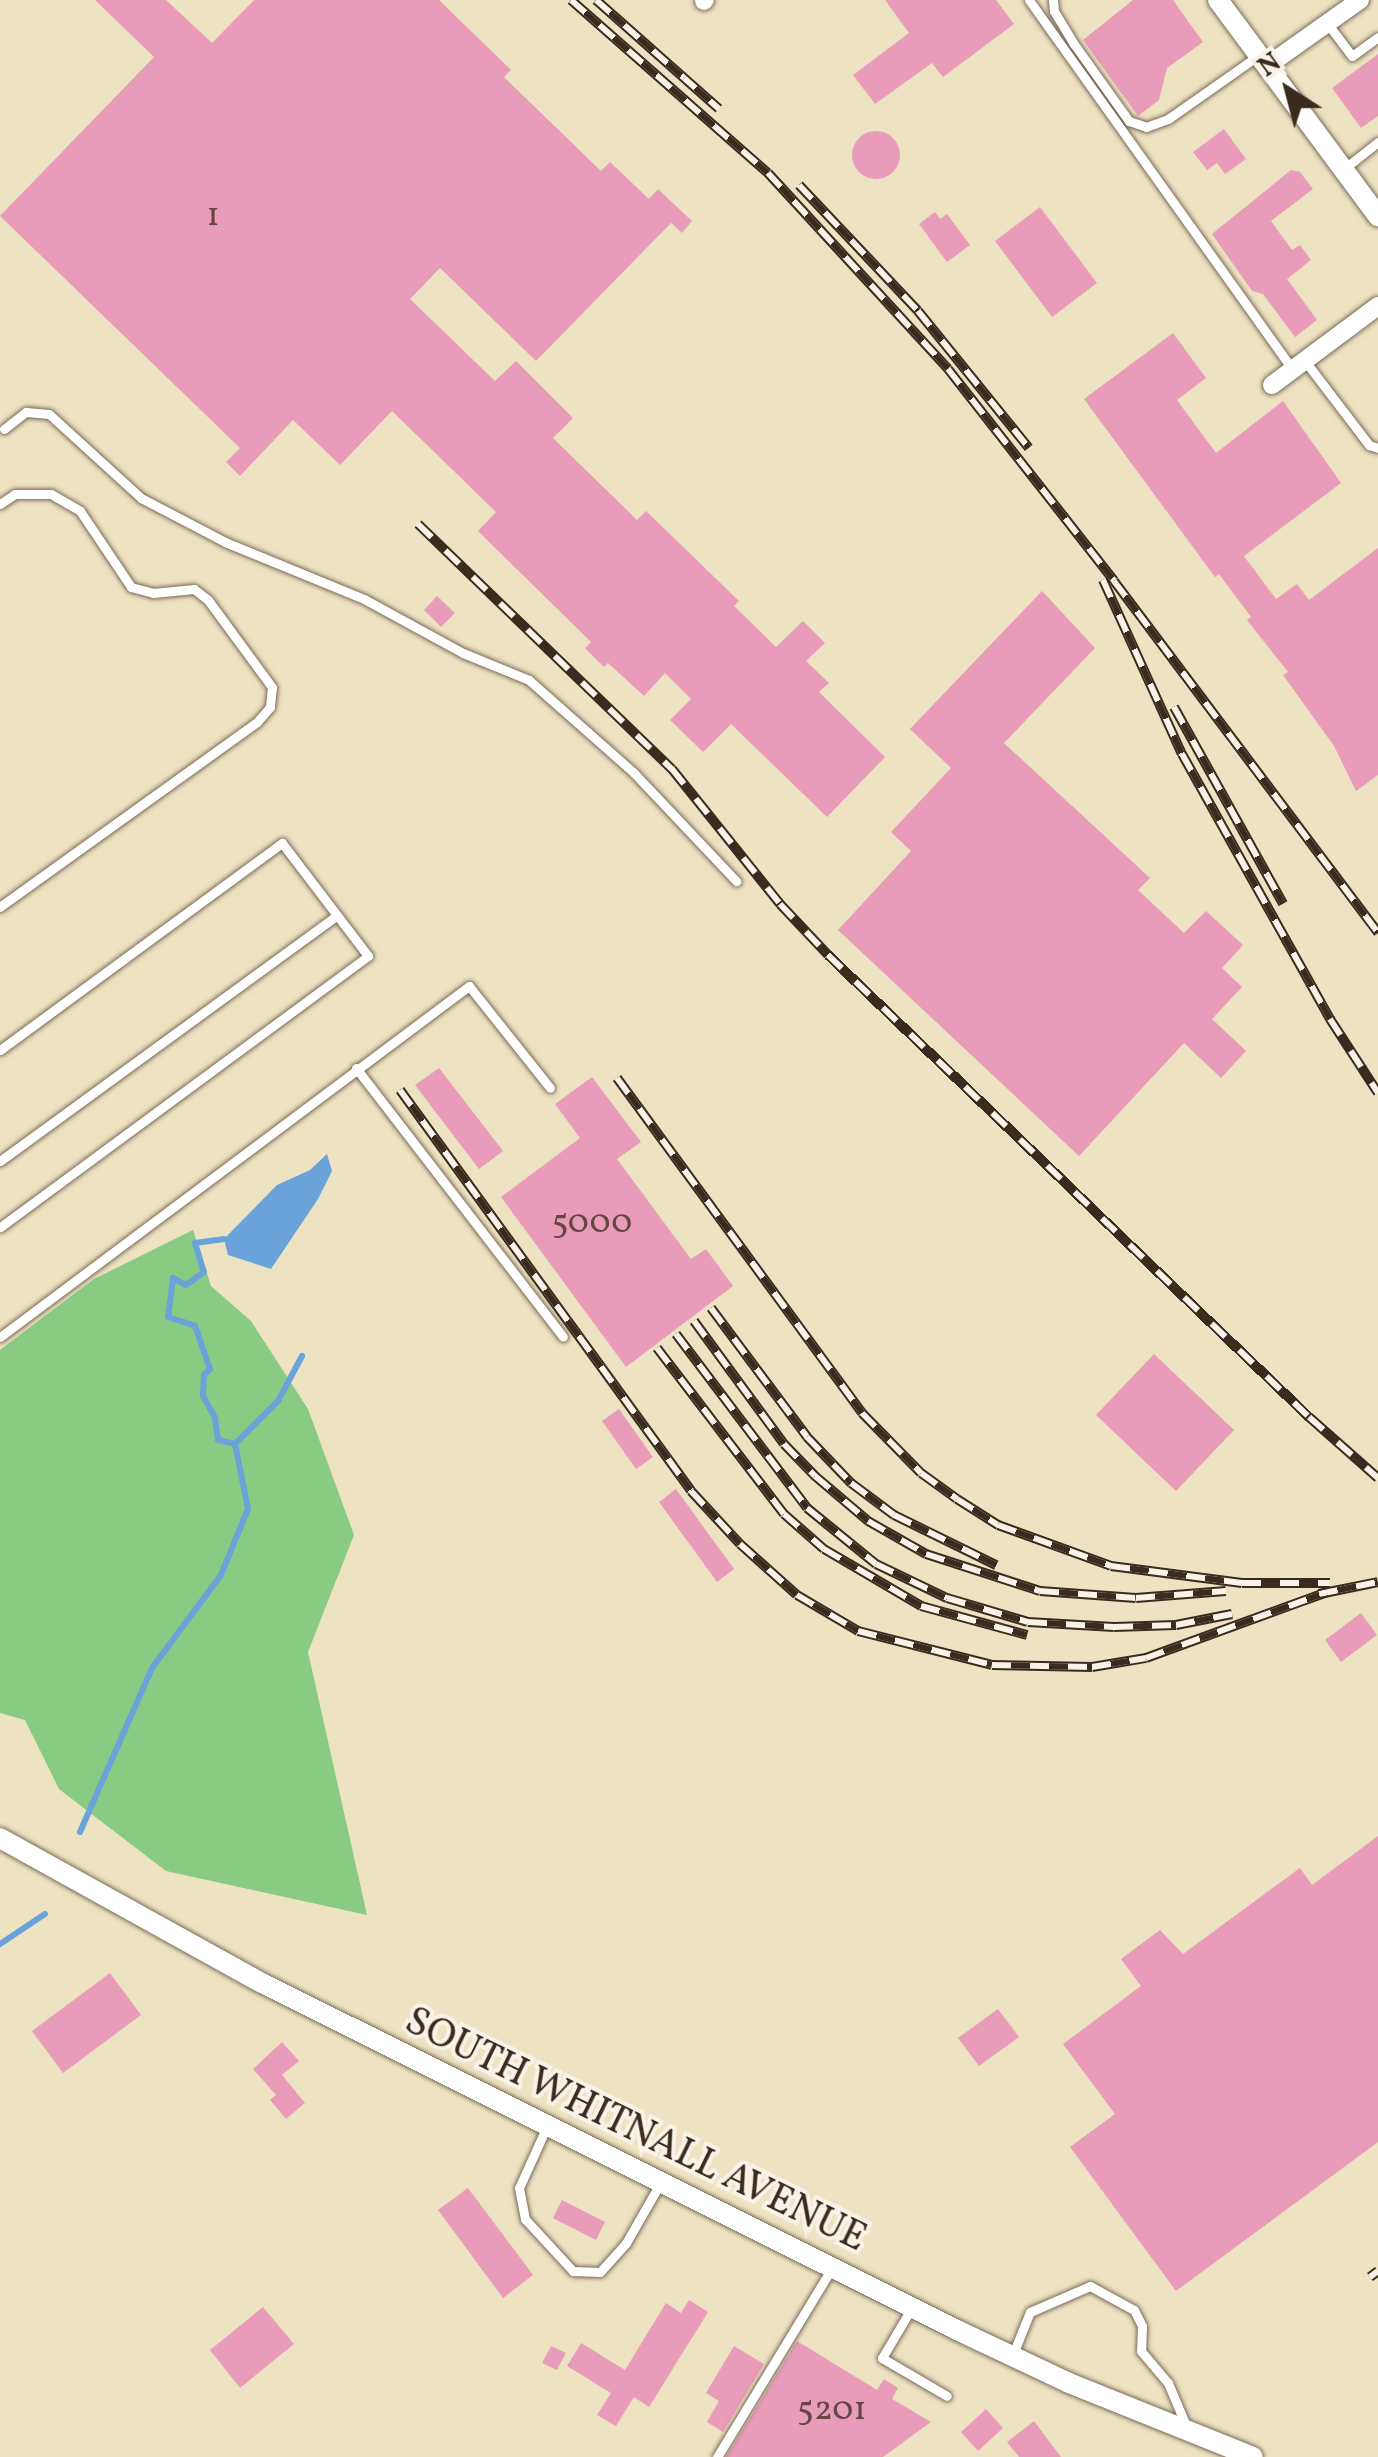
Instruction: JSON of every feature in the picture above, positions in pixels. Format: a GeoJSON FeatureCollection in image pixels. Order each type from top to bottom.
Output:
{"type":"FeatureCollection","features":[{"type":"Feature","properties":{"kind":"street"},"geometry":{"type":"LineString","coordinates":[[1218,0],[1378,216]]}},
{"type":"Feature","properties":{"kind":"street"},"geometry":{"type":"LineString","coordinates":[[1263,61],[1360,0]]}},
{"type":"Feature","properties":{"kind":"street"},"geometry":{"type":"LineString","coordinates":[[1272,385],[1378,306]]}},
{"type":"Feature","properties":{"kind":"street","name":"SOUTH WHITNALL AVENUE"},"geometry":{"type":"LineString","coordinates":[[0,1838],[262,1983],[912,2308],[1012,2356],[1252,2457]]}},
{"type":"Feature","properties":{"kind":"lane"},"geometry":{"type":"LineString","coordinates":[[1028,0],[1299,365],[1370,445],[1378,448]]}},
{"type":"Feature","properties":{"kind":"lane"},"geometry":{"type":"LineString","coordinates":[[1053,0],[1054,10],[1074,44],[1128,120],[1146,127],[1168,119],[1263,61]]}},
{"type":"Feature","properties":{"kind":"lane"},"geometry":{"type":"LineString","coordinates":[[1328,23],[1352,56],[1378,37]]}},
{"type":"Feature","properties":{"kind":"lane"},"geometry":{"type":"LineString","coordinates":[[1343,169],[1378,142]]}},
{"type":"Feature","properties":{"kind":"lane"},"geometry":{"type":"LineString","coordinates":[[1,431],[26,412],[48,414],[141,498],[226,542],[364,599],[464,653],[529,680],[634,773],[736,881]]}},
{"type":"Feature","properties":{"kind":"lane"},"geometry":{"type":"LineString","coordinates":[[0,504],[14,494],[51,494],[80,511],[131,586],[153,593],[194,589],[208,600],[272,687],[270,707],[257,722],[0,907]]}},
{"type":"Feature","properties":{"kind":"lane"},"geometry":{"type":"LineString","coordinates":[[0,1050],[282,843],[368,956],[0,1227]]}},
{"type":"Feature","properties":{"kind":"lane"},"geometry":{"type":"LineString","coordinates":[[0,1161],[337,915]]}},
{"type":"Feature","properties":{"kind":"lane"},"geometry":{"type":"LineString","coordinates":[[0,1336],[469,986],[550,1088]]}},
{"type":"Feature","properties":{"kind":"lane"},"geometry":{"type":"LineString","coordinates":[[356,1068],[563,1337]]}},
{"type":"Feature","properties":{"kind":"lane"},"geometry":{"type":"LineString","coordinates":[[547,2126],[520,2188],[522,2203],[525,2218],[573,2271],[600,2272],[626,2243],[661,2182]]}},
{"type":"Feature","properties":{"kind":"lane"},"geometry":{"type":"LineString","coordinates":[[717,2457],[832,2268]]}},
{"type":"Feature","properties":{"kind":"lane"},"geometry":{"type":"LineString","coordinates":[[1012,2356],[1030,2312],[1090,2286],[1134,2310],[1142,2326],[1141,2351],[1168,2383],[1188,2431]]}},
{"type":"Feature","properties":{"kind":"lane"},"geometry":{"type":"LineString","coordinates":[[912,2308],[882,2358],[947,2396]]}},
{"type":"Feature","properties":{"kind":"green space"},"geometry":{"type":"Polygon","coordinates":[[[193,1230],[211,1286],[251,1321],[308,1409],[354,1535],[308,1652],[367,1915],[166,1871],[59,1789],[25,1720],[0,1713],[0,1350],[94,1279],[193,1230]]]}},
{"type":"Feature","properties":{"kind":"water"},"geometry":{"type":"Polygon","coordinates":[[[327,1154],[332,1171],[271,1269],[228,1255],[224,1239],[277,1185],[310,1170],[327,1154]]]}},
{"type":"Feature","properties":{"kind":"building"},"geometry":{"type":"Polygon","coordinates":[[[95,0],[166,0],[212,43],[254,0],[439,0],[511,70],[504,77],[601,171],[610,162],[649,199],[658,189],[692,221],[682,233],[671,223],[536,361],[440,268],[410,299],[495,381],[516,361],[573,418],[553,438],[637,520],[646,511],[739,601],[734,606],[776,647],[803,621],[825,643],[806,661],[829,683],[819,692],[885,757],[827,817],[731,724],[703,752],[670,720],[691,699],[665,673],[644,696],[608,663],[604,667],[585,648],[591,642],[478,531],[496,512],[392,411],[340,465],[293,420],[240,476],[226,462],[240,448],[0,216],[154,57],[95,0]]]}},
{"type":"Feature","properties":{"kind":"building"},"geometry":{"type":"Polygon","coordinates":[[[885,0],[996,0],[1014,24],[943,77],[932,63],[875,104],[853,75],[909,33],[885,0]]]}},
{"type":"Feature","properties":{"kind":"building"},"geometry":{"type":"Polygon","coordinates":[[[1133,0],[1173,0],[1203,42],[1167,68],[1159,100],[1138,116],[1083,40],[1133,0]]]}},
{"type":"Feature","properties":{"kind":"building"},"geometry":{"type":"Polygon","coordinates":[[[1378,54],[1378,116],[1361,128],[1332,88],[1378,54]]]}},
{"type":"Feature","properties":{"kind":"building"},"geometry":{"type":"Polygon","coordinates":[[[1224,129],[1246,159],[1225,174],[1217,163],[1207,170],[1193,152],[1224,129]]]}},
{"type":"Feature","properties":{"kind":"building"},"geometry":{"type":"Polygon","coordinates":[[[876,131],[893,138],[900,155],[893,172],[876,179],[859,172],[852,155],[859,138],[876,131]]]}},
{"type":"Feature","properties":{"kind":"building"},"geometry":{"type":"Polygon","coordinates":[[[1291,170],[1300,172],[1313,189],[1271,221],[1292,250],[1300,245],[1311,260],[1287,279],[1317,320],[1295,337],[1263,294],[1252,291],[1212,234],[1291,170]]]}},
{"type":"Feature","properties":{"kind":"building"},"geometry":{"type":"Polygon","coordinates":[[[1040,207],[1097,283],[1052,317],[995,241],[1040,207]]]}},
{"type":"Feature","properties":{"kind":"building"},"geometry":{"type":"Polygon","coordinates":[[[935,212],[940,219],[947,214],[970,245],[947,262],[919,224],[935,212]]]}},
{"type":"Feature","properties":{"kind":"building"},"geometry":{"type":"Polygon","coordinates":[[[1173,333],[1206,378],[1177,400],[1216,453],[1283,401],[1341,483],[1244,556],[1276,599],[1297,584],[1309,600],[1378,548],[1378,775],[1356,791],[1334,746],[1283,675],[1288,672],[1247,620],[1251,617],[1219,574],[1215,577],[1084,399],[1173,333]]]}},
{"type":"Feature","properties":{"kind":"building"},"geometry":{"type":"Polygon","coordinates":[[[1042,591],[1095,648],[1004,743],[1150,878],[1138,890],[1184,933],[1206,911],[1243,945],[1222,968],[1242,987],[1212,1019],[1246,1051],[1221,1078],[1184,1043],[1079,1156],[838,930],[911,851],[891,832],[951,768],[910,729],[1042,591]]]}},
{"type":"Feature","properties":{"kind":"building"},"geometry":{"type":"Polygon","coordinates":[[[437,596],[455,613],[441,627],[424,610],[437,596]]]}},
{"type":"Feature","properties":{"kind":"building"},"geometry":{"type":"Polygon","coordinates":[[[439,1068],[503,1151],[479,1169],[415,1085],[439,1068]]]}},
{"type":"Feature","properties":{"kind":"building"},"geometry":{"type":"Polygon","coordinates":[[[592,1077],[641,1142],[617,1159],[691,1259],[706,1249],[733,1286],[626,1367],[501,1197],[580,1138],[555,1104],[592,1077]]]}},
{"type":"Feature","properties":{"kind":"building"},"geometry":{"type":"Polygon","coordinates":[[[1154,1354],[1234,1430],[1176,1491],[1096,1415],[1154,1354]]]}},
{"type":"Feature","properties":{"kind":"building"},"geometry":{"type":"Polygon","coordinates":[[[619,1409],[653,1457],[636,1469],[602,1421],[619,1409]]]}},
{"type":"Feature","properties":{"kind":"building"},"geometry":{"type":"Polygon","coordinates":[[[676,1489],[734,1569],[717,1582],[659,1502],[676,1489]]]}},
{"type":"Feature","properties":{"kind":"building"},"geometry":{"type":"Polygon","coordinates":[[[1361,1613],[1377,1635],[1341,1662],[1325,1640],[1361,1613]]]}},
{"type":"Feature","properties":{"kind":"building"},"geometry":{"type":"Polygon","coordinates":[[[1378,1836],[1378,2142],[1176,2291],[1070,2147],[1115,2114],[1063,2044],[1141,1986],[1121,1959],[1160,1930],[1183,1954],[1300,1868],[1312,1885],[1378,1836]]]}},
{"type":"Feature","properties":{"kind":"building"},"geometry":{"type":"Polygon","coordinates":[[[110,1973],[141,2015],[63,2073],[32,2031],[110,1973]]]}},
{"type":"Feature","properties":{"kind":"building"},"geometry":{"type":"Polygon","coordinates":[[[998,2009],[1019,2037],[979,2066],[958,2038],[998,2009]]]}},
{"type":"Feature","properties":{"kind":"building"},"geometry":{"type":"Polygon","coordinates":[[[282,2042],[299,2061],[282,2075],[305,2103],[286,2119],[270,2100],[276,2095],[253,2069],[282,2042]]]}},
{"type":"Feature","properties":{"kind":"building"},"geometry":{"type":"Polygon","coordinates":[[[468,2188],[533,2275],[503,2298],[438,2210],[468,2188]]]}},
{"type":"Feature","properties":{"kind":"building"},"geometry":{"type":"Polygon","coordinates":[[[562,2200],[605,2222],[596,2240],[553,2218],[562,2200]]]}},
{"type":"Feature","properties":{"kind":"building"},"geometry":{"type":"Polygon","coordinates":[[[689,2300],[708,2312],[649,2407],[634,2397],[616,2426],[597,2415],[611,2393],[567,2366],[581,2343],[625,2370],[666,2303],[681,2313],[689,2300]]]}},
{"type":"Feature","properties":{"kind":"building"},"geometry":{"type":"Polygon","coordinates":[[[263,2307],[294,2344],[240,2388],[210,2350],[263,2307]]]}},
{"type":"Feature","properties":{"kind":"building"},"geometry":{"type":"Polygon","coordinates":[[[797,2341],[877,2390],[884,2379],[898,2388],[892,2399],[931,2422],[883,2457],[726,2457],[797,2341]]]}},
{"type":"Feature","properties":{"kind":"building"},"geometry":{"type":"Polygon","coordinates":[[[551,2346],[566,2353],[557,2370],[542,2363],[551,2346]]]}},
{"type":"Feature","properties":{"kind":"building"},"geometry":{"type":"Polygon","coordinates":[[[734,2346],[764,2364],[723,2432],[707,2422],[719,2401],[706,2393],[734,2346]]]}},
{"type":"Feature","properties":{"kind":"building"},"geometry":{"type":"Polygon","coordinates":[[[986,2409],[1003,2428],[978,2451],[961,2432],[986,2409]]]}},
{"type":"Feature","properties":{"kind":"building"},"geometry":{"type":"Polygon","coordinates":[[[1034,2421],[1061,2457],[1019,2457],[1007,2442],[1034,2421]]]}},
{"type":"Feature","properties":{"kind":"waterway"},"geometry":{"type":"LineString","coordinates":[[224,1239],[195,1243],[204,1272],[186,1285],[173,1278],[168,1317],[195,1326],[210,1369],[204,1375],[203,1396],[215,1418],[218,1440],[235,1444]]}},
{"type":"Feature","properties":{"kind":"waterway"},"geometry":{"type":"LineString","coordinates":[[235,1444],[278,1401],[302,1356]]}},
{"type":"Feature","properties":{"kind":"waterway"},"geometry":{"type":"LineString","coordinates":[[80,1832],[152,1668],[221,1575],[248,1509],[235,1444]]}},
{"type":"Feature","properties":{"kind":"waterway"},"geometry":{"type":"LineString","coordinates":[[0,1944],[45,1914]]}},
{"type":"Feature","properties":{"kind":"railway"},"geometry":{"type":"LineString","coordinates":[[571,0],[768,173],[948,369],[1114,581],[1378,933]]}},
{"type":"Feature","properties":{"kind":"railway"},"geometry":{"type":"LineString","coordinates":[[596,0],[719,109]]}},
{"type":"Feature","properties":{"kind":"railway"},"geometry":{"type":"LineString","coordinates":[[799,185],[918,311],[1029,448]]}},
{"type":"Feature","properties":{"kind":"railway"},"geometry":{"type":"LineString","coordinates":[[418,524],[672,769],[780,904],[828,955],[1309,1417],[1378,1478]]}},
{"type":"Feature","properties":{"kind":"railway"},"geometry":{"type":"LineString","coordinates":[[1103,580],[1182,754],[1330,1019],[1378,1093]]}},
{"type":"Feature","properties":{"kind":"railway"},"geometry":{"type":"LineString","coordinates":[[1174,707],[1283,904]]}},
{"type":"Feature","properties":{"kind":"railway"},"geometry":{"type":"LineString","coordinates":[[617,1078],[862,1413],[921,1473],[957,1499],[998,1525],[1111,1566],[1242,1583],[1330,1583]]}},
{"type":"Feature","properties":{"kind":"railway"},"geometry":{"type":"LineString","coordinates":[[400,1090],[691,1491],[740,1544],[797,1595],[858,1631],[992,1665],[1092,1667],[1146,1658],[1327,1592]]}},
{"type":"Feature","properties":{"kind":"railway"},"geometry":{"type":"LineString","coordinates":[[711,1308],[807,1437],[851,1483],[894,1515],[996,1565]]}},
{"type":"Feature","properties":{"kind":"railway"},"geometry":{"type":"LineString","coordinates":[[694,1321],[784,1444],[815,1476],[868,1521],[926,1554],[1040,1591],[1136,1598],[1226,1591]]}},
{"type":"Feature","properties":{"kind":"railway"},"geometry":{"type":"LineString","coordinates":[[676,1334],[807,1508],[876,1564],[947,1598],[1028,1622],[1114,1627],[1176,1625],[1232,1614]]}},
{"type":"Feature","properties":{"kind":"railway"},"geometry":{"type":"LineString","coordinates":[[657,1348],[784,1514],[824,1549],[921,1606],[1027,1635]]}},
{"type":"Feature","properties":{"kind":"railway"},"geometry":{"type":"LineString","coordinates":[[1319,1594],[1378,1582]]}},
{"type":"Feature","properties":{"kind":"railway"},"geometry":{"type":"LineString","coordinates":[[1370,2277],[1378,2271]]}}]}
